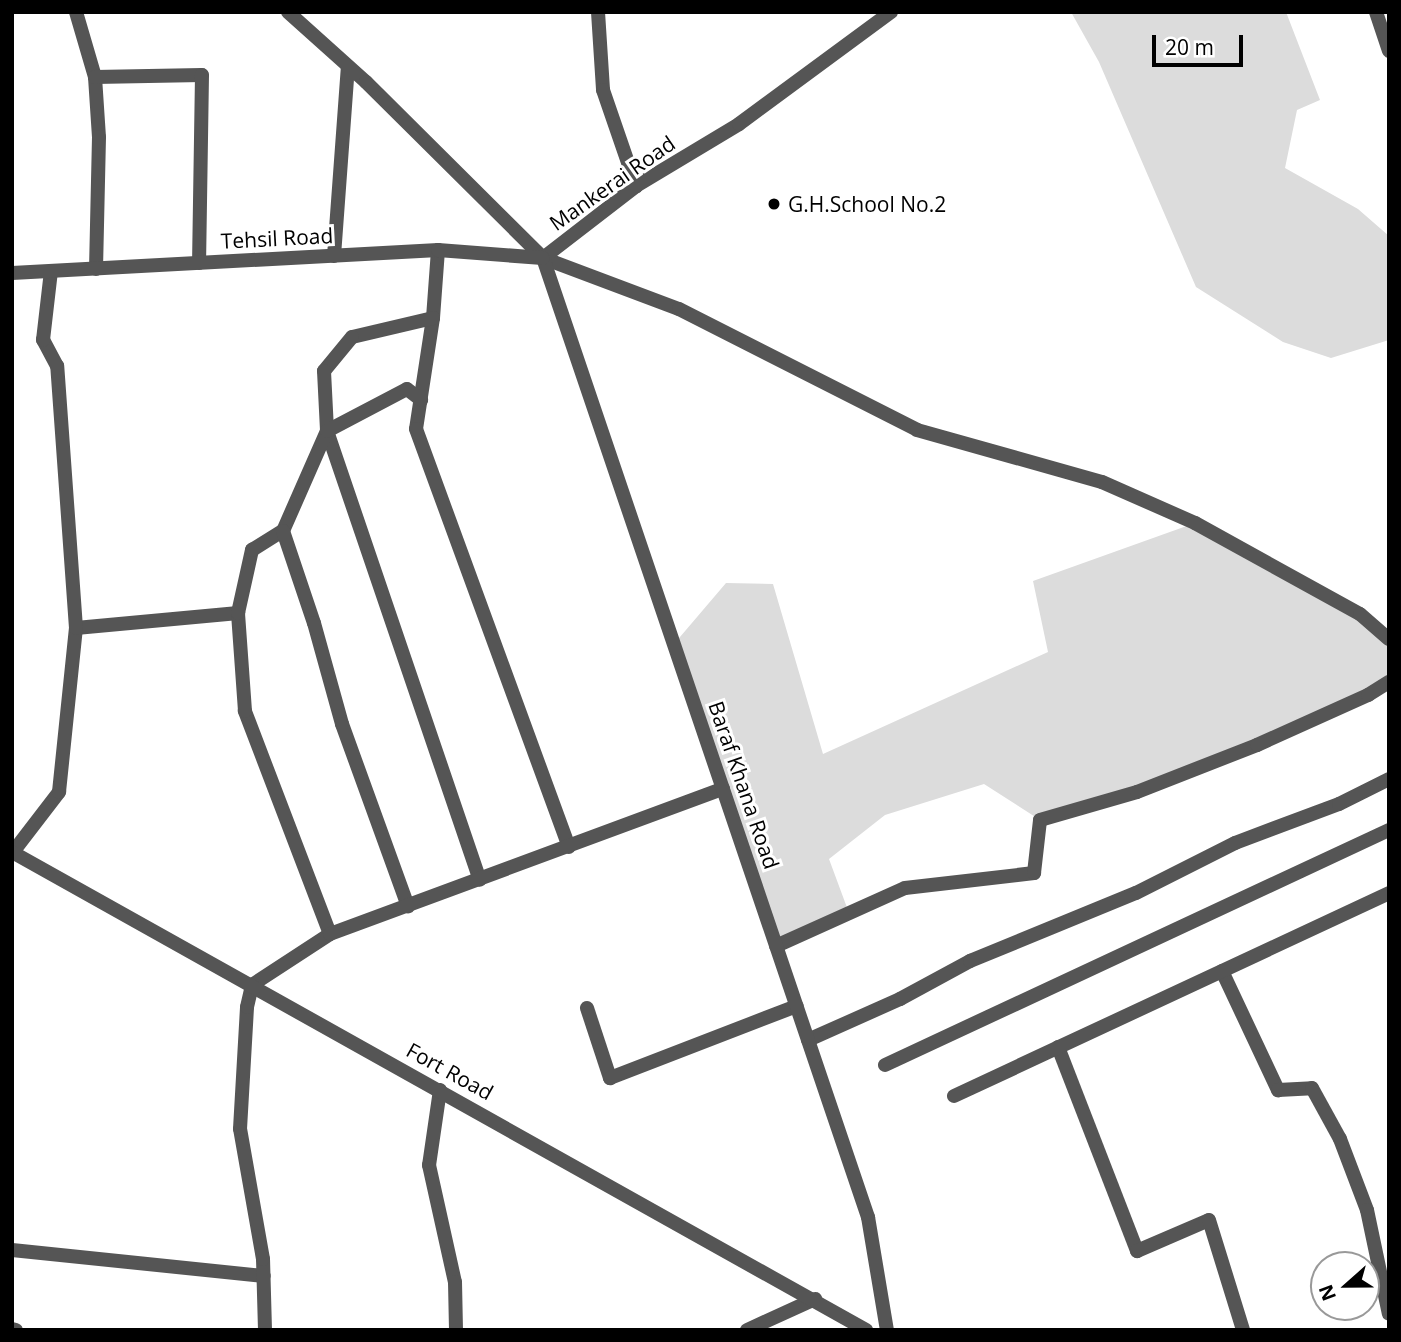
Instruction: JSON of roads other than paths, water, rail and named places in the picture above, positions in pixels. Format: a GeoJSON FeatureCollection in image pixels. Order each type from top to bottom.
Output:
{"type":"FeatureCollection","features":[{"type":"Feature","properties":{"kind":"street"},"geometry":{"type":"LineString","coordinates":[[76,12],[95,77],[99,137],[96,269]]}},
{"type":"Feature","properties":{"kind":"street","name":"Mankerai Road"},"geometry":{"type":"LineString","coordinates":[[288,12],[544,258],[636,186],[738,124],[891,12]]}},
{"type":"Feature","properties":{"kind":"street"},"geometry":{"type":"LineString","coordinates":[[598,12],[603,90],[636,186]]}},
{"type":"Feature","properties":{"kind":"street"},"geometry":{"type":"LineString","coordinates":[[1376,12],[1389,51]]}},
{"type":"Feature","properties":{"kind":"street"},"geometry":{"type":"LineString","coordinates":[[334,256],[348,67]]}},
{"type":"Feature","properties":{"kind":"street"},"geometry":{"type":"LineString","coordinates":[[95,77],[202,75],[199,263]]}},
{"type":"Feature","properties":{"kind":"street"},"geometry":{"type":"LineString","coordinates":[[438,250],[433,318],[416,429],[569,847]]}},
{"type":"Feature","properties":{"kind":"street","name":"Tehsil Road"},"geometry":{"type":"LineString","coordinates":[[12,273],[438,250],[544,258]]}},
{"type":"Feature","properties":{"kind":"street"},"geometry":{"type":"LineString","coordinates":[[544,258],[679,309],[917,430],[1102,482],[1195,523],[1360,614],[1389,639]]}},
{"type":"Feature","properties":{"kind":"street","name":"Baraf Khana Road"},"geometry":{"type":"LineString","coordinates":[[544,258],[868,1217],[887,1330]]}},
{"type":"Feature","properties":{"kind":"street"},"geometry":{"type":"LineString","coordinates":[[12,852],[59,792],[76,628],[57,366],[43,340],[51,271]]}},
{"type":"Feature","properties":{"kind":"street"},"geometry":{"type":"LineString","coordinates":[[433,318],[352,337],[324,371],[327,431],[480,880]]}},
{"type":"Feature","properties":{"kind":"street"},"geometry":{"type":"LineString","coordinates":[[330,934],[245,711],[238,613],[252,550],[283,531],[327,431],[407,389],[421,400]]}},
{"type":"Feature","properties":{"kind":"street"},"geometry":{"type":"LineString","coordinates":[[283,531],[314,623],[342,724],[408,906]]}},
{"type":"Feature","properties":{"kind":"street"},"geometry":{"type":"LineString","coordinates":[[76,628],[238,613]]}},
{"type":"Feature","properties":{"kind":"street"},"geometry":{"type":"LineString","coordinates":[[776,946],[905,888],[1034,873],[1040,820],[1137,792],[1257,745],[1368,695],[1389,682]]}},
{"type":"Feature","properties":{"kind":"street"},"geometry":{"type":"LineString","coordinates":[[808,1040],[900,999],[970,961],[1136,893],[1235,844],[1339,804],[1389,779]]}},
{"type":"Feature","properties":{"kind":"street"},"geometry":{"type":"LineString","coordinates":[[264,1330],[264,1276],[240,1129],[247,1007],[252,985],[330,934],[723,789]]}},
{"type":"Feature","properties":{"kind":"street"},"geometry":{"type":"LineString","coordinates":[[885,1065],[1389,830]]}},
{"type":"Feature","properties":{"kind":"street","name":"Fort Road"},"geometry":{"type":"LineString","coordinates":[[12,852],[815,1299],[866,1330]]}},
{"type":"Feature","properties":{"kind":"street"},"geometry":{"type":"LineString","coordinates":[[954,1096],[1389,893]]}},
{"type":"Feature","properties":{"kind":"street"},"geometry":{"type":"LineString","coordinates":[[1222,971],[1278,1090],[1312,1088],[1340,1139],[1367,1210],[1389,1314]]}},
{"type":"Feature","properties":{"kind":"street"},"geometry":{"type":"LineString","coordinates":[[587,1008],[610,1078],[797,1006]]}},
{"type":"Feature","properties":{"kind":"street"},"geometry":{"type":"LineString","coordinates":[[1058,1047],[1137,1251],[1209,1220],[1243,1330]]}},
{"type":"Feature","properties":{"kind":"street"},"geometry":{"type":"LineString","coordinates":[[440,1090],[429,1165],[455,1282],[456,1330]]}},
{"type":"Feature","properties":{"kind":"street"},"geometry":{"type":"LineString","coordinates":[[12,1250],[264,1276]]}},
{"type":"Feature","properties":{"kind":"street"},"geometry":{"type":"LineString","coordinates":[[747,1330],[815,1299]]}},
{"type":"Feature","properties":{"kind":"place","name":"G.H.School No.2"},"geometry":{"type":"Point","coordinates":[774,204]}}]}
